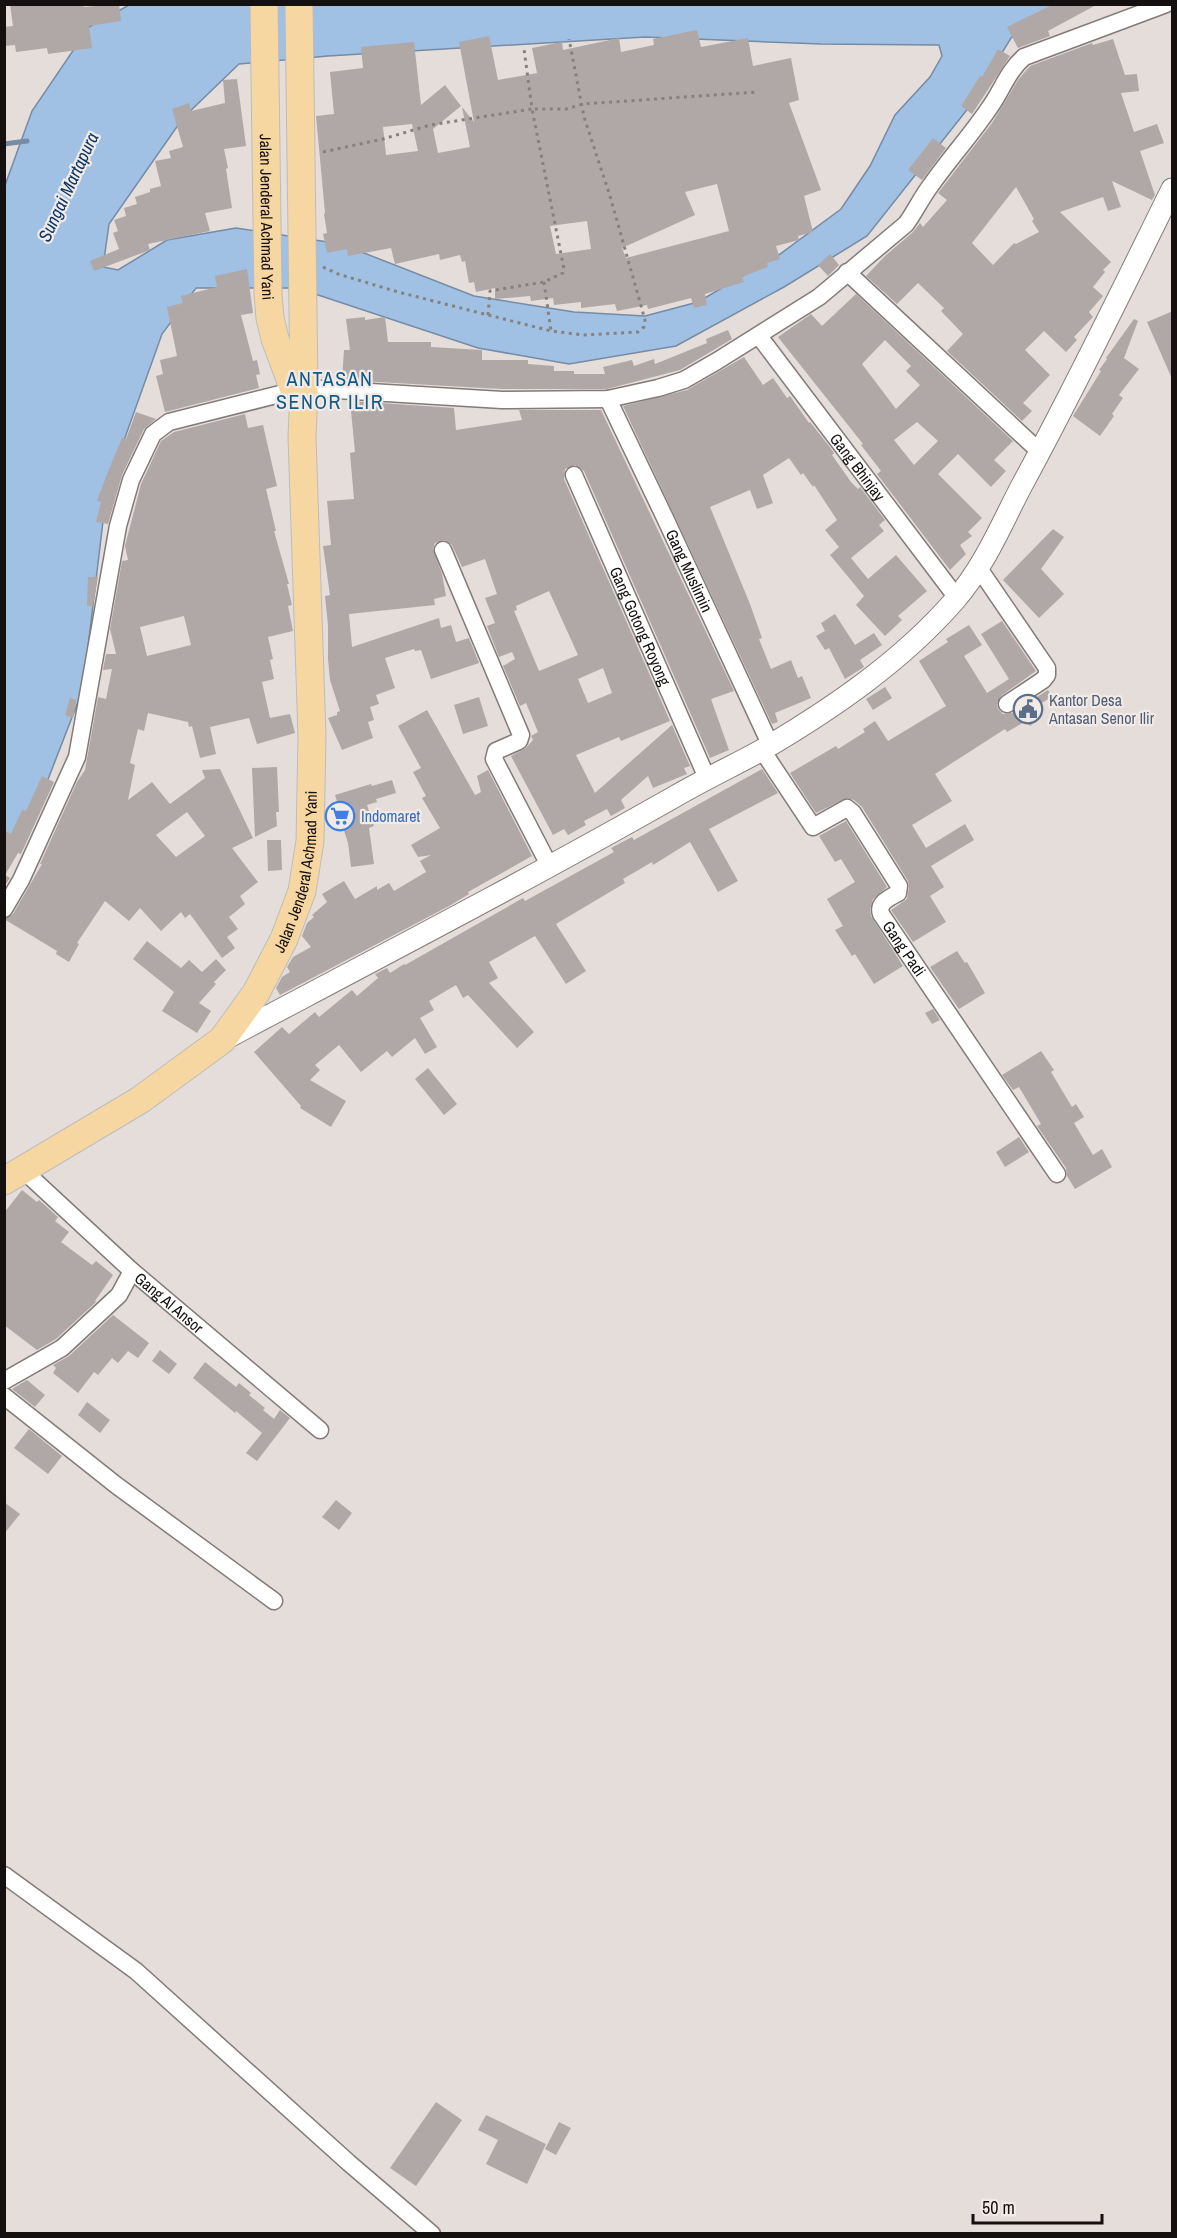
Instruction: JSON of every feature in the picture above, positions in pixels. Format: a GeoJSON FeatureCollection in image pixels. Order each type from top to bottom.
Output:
{"type":"FeatureCollection","features":[{"type":"Feature","properties":{"kind":"highway","name":"Jalan Jenderal Achmad Yani"},"geometry":{"type":"LineString","coordinates":[[264,4],[267,258],[270,318],[275,339],[299,388]]}},
{"type":"Feature","properties":{"kind":"highway","name":"Jalan Jenderal Achmad Yani"},"geometry":{"type":"LineString","coordinates":[[14,1176],[140,1100],[222,1040],[256,993],[284,939],[302,891],[310,841],[312,736],[299,388],[302,259],[299,4]]}},
{"type":"Feature","properties":{"kind":"street"},"geometry":{"type":"LineString","coordinates":[[4,909],[21,880],[77,757],[118,526],[131,480],[153,434],[169,422],[299,388],[502,400],[608,399],[684,380],[819,297],[906,224],[929,187],[976,128],[1015,65],[1024,57],[1166,4]]}},
{"type":"Feature","properties":{"kind":"street"},"geometry":{"type":"LineString","coordinates":[[222,1040],[550,867],[766,747],[864,683],[928,628],[957,598],[978,567],[1040,452],[1173,189]]}},
{"type":"Feature","properties":{"kind":"street"},"geometry":{"type":"LineString","coordinates":[[848,272],[1040,452]]}},
{"type":"Feature","properties":{"kind":"street","name":"Gang Bhinjay"},"geometry":{"type":"LineString","coordinates":[[759,336],[957,598]]}},
{"type":"Feature","properties":{"kind":"street","name":"Gang Muslimin"},"geometry":{"type":"LineString","coordinates":[[608,399],[665,518],[766,747]]}},
{"type":"Feature","properties":{"kind":"street","name":"Gang Gotong Royong"},"geometry":{"type":"LineString","coordinates":[[574,475],[707,778]]}},
{"type":"Feature","properties":{"kind":"street"},"geometry":{"type":"LineString","coordinates":[[443,550],[521,735],[519,741],[496,751],[494,759],[550,867]]}},
{"type":"Feature","properties":{"kind":"street"},"geometry":{"type":"LineString","coordinates":[[978,567],[1047,668],[1047,675],[1043,680],[1007,704]]}},
{"type":"Feature","properties":{"kind":"street","name":"Gang Padi"},"geometry":{"type":"LineString","coordinates":[[766,747],[813,827],[848,808],[853,813],[900,889],[881,904],[880,914],[1057,1174]]}},
{"type":"Feature","properties":{"kind":"street","name":"Gang Al Ansor"},"geometry":{"type":"LineString","coordinates":[[14,1176],[132,1270],[320,1430]]}},
{"type":"Feature","properties":{"kind":"street"},"geometry":{"type":"LineString","coordinates":[[4,1381],[62,1347],[118,1295],[132,1270]]}},
{"type":"Feature","properties":{"kind":"street"},"geometry":{"type":"LineString","coordinates":[[4,1396],[116,1485],[274,1601]]}},
{"type":"Feature","properties":{"kind":"street"},"geometry":{"type":"LineString","coordinates":[[4,1875],[136,1971],[349,2163],[432,2234]]}},
{"type":"Feature","properties":{"kind":"path"},"geometry":{"type":"LineString","coordinates":[[302,259],[338,274],[398,292],[551,331],[584,335],[638,332],[644,327],[645,320],[610,196],[584,117],[569,39]]}},
{"type":"Feature","properties":{"kind":"path"},"geometry":{"type":"LineString","coordinates":[[488,315],[490,291],[544,282],[560,276],[564,269],[532,109],[524,50]]}},
{"type":"Feature","properties":{"kind":"path"},"geometry":{"type":"LineString","coordinates":[[301,158],[383,139],[430,125],[532,109],[566,109],[583,104],[757,92]]}},
{"type":"Feature","properties":{"kind":"path"},"geometry":{"type":"LineString","coordinates":[[544,282],[551,331]]}},
{"type":"Feature","properties":{"kind":"water","name":"Sungai Martapura"},"geometry":{"type":"Polygon","coordinates":[[[129,5],[1060,5],[1011,38],[966,111],[867,236],[784,287],[676,346],[569,364],[478,348],[297,288],[196,288],[162,334],[107,488],[83,689],[40,800],[5,856],[4,188],[32,111],[89,27],[129,5]],[[645,37],[328,56],[239,64],[183,118],[109,224],[103,267],[118,270],[167,240],[236,228],[341,244],[474,296],[574,312],[645,316],[698,302],[780,254],[841,209],[870,166],[895,115],[930,77],[942,56],[939,45],[821,44],[645,37]]]}},
{"type":"Feature","properties":{"kind":"building"},"geometry":{"type":"Polygon","coordinates":[[[10,4],[84,4],[84,7],[119,4],[121,21],[89,26],[92,48],[48,54],[47,48],[16,52],[15,45],[4,46],[4,27],[13,26],[10,4]]]}},
{"type":"Feature","properties":{"kind":"building"},"geometry":{"type":"Polygon","coordinates":[[[1054,4],[1098,4],[1048,31],[1050,36],[1018,48],[1007,27],[1054,4]]]}},
{"type":"Feature","properties":{"kind":"building"},"geometry":{"type":"Polygon","coordinates":[[[697,30],[701,47],[748,38],[753,66],[791,58],[799,100],[789,103],[821,190],[804,196],[813,232],[798,236],[799,240],[776,246],[780,259],[767,263],[768,267],[742,277],[744,282],[705,294],[707,305],[694,308],[691,298],[648,309],[647,305],[617,311],[615,304],[581,308],[581,302],[554,305],[553,298],[531,301],[530,296],[495,299],[495,288],[476,292],[474,282],[469,283],[465,261],[462,262],[460,255],[440,260],[439,254],[395,264],[391,248],[348,256],[347,249],[327,253],[323,234],[327,233],[316,116],[334,114],[330,72],[363,68],[361,47],[414,42],[421,105],[445,85],[461,106],[433,129],[438,153],[470,147],[462,107],[474,122],[459,42],[489,36],[498,80],[537,73],[532,48],[562,42],[563,50],[619,38],[621,52],[654,45],[653,39],[697,30]],[[412,124],[383,127],[386,155],[418,151],[412,124]],[[717,184],[685,192],[695,215],[622,248],[626,258],[729,231],[717,184]],[[587,221],[550,226],[556,254],[591,249],[587,221]]]}},
{"type":"Feature","properties":{"kind":"building"},"geometry":{"type":"Polygon","coordinates":[[[1113,39],[1125,75],[1137,74],[1139,91],[1121,93],[1134,132],[1157,124],[1164,143],[1140,151],[1155,195],[1152,200],[1112,181],[1121,207],[1108,211],[1103,197],[1060,212],[1111,262],[1103,270],[1105,272],[1093,287],[1103,296],[1089,312],[1093,317],[1074,337],[1077,340],[1066,352],[1044,331],[1025,350],[1050,375],[1023,403],[1032,411],[1022,421],[947,351],[963,334],[941,311],[944,308],[918,283],[897,304],[866,276],[920,223],[923,227],[947,200],[938,193],[992,123],[1018,80],[1030,66],[1092,43],[1093,45],[1113,39]],[[1016,187],[972,243],[993,265],[1014,243],[1039,232],[1032,221],[1034,219],[1016,187]]]}},
{"type":"Feature","properties":{"kind":"building"},"geometry":{"type":"Polygon","coordinates":[[[998,49],[1010,56],[972,114],[961,106],[980,76],[982,77],[998,49]]]}},
{"type":"Feature","properties":{"kind":"building"},"geometry":{"type":"Polygon","coordinates":[[[237,79],[246,146],[224,149],[232,208],[205,213],[210,231],[148,244],[150,250],[94,271],[90,261],[119,249],[113,233],[118,231],[114,220],[126,216],[124,208],[137,204],[135,197],[161,186],[155,161],[171,158],[169,151],[183,147],[172,109],[189,103],[191,111],[225,103],[223,80],[237,79]]]}},
{"type":"Feature","properties":{"kind":"building"},"geometry":{"type":"Polygon","coordinates":[[[933,138],[946,148],[922,180],[908,170],[933,138]]]}},
{"type":"Feature","properties":{"kind":"building"},"geometry":{"type":"Polygon","coordinates":[[[830,254],[839,265],[828,276],[818,265],[830,254]]]}},
{"type":"Feature","properties":{"kind":"building"},"geometry":{"type":"Polygon","coordinates":[[[247,269],[253,313],[241,315],[253,361],[257,360],[260,374],[256,375],[259,388],[165,412],[156,376],[163,374],[160,360],[177,356],[167,307],[183,303],[181,296],[217,287],[215,276],[247,269]]]}},
{"type":"Feature","properties":{"kind":"building"},"geometry":{"type":"Polygon","coordinates":[[[856,294],[1013,441],[994,460],[1006,471],[991,487],[958,454],[938,474],[982,518],[968,532],[972,536],[960,545],[966,554],[950,570],[877,474],[881,471],[861,445],[863,444],[778,337],[811,314],[822,326],[856,294]],[[885,340],[862,364],[896,409],[920,385],[906,371],[911,366],[885,340]],[[917,422],[894,440],[914,465],[938,441],[917,422]]]}},
{"type":"Feature","properties":{"kind":"building"},"geometry":{"type":"Polygon","coordinates":[[[1173,311],[1173,381],[1147,322],[1173,311]]]}},
{"type":"Feature","properties":{"kind":"building"},"geometry":{"type":"Polygon","coordinates":[[[365,317],[365,320],[385,317],[388,342],[431,342],[431,347],[482,350],[482,360],[528,360],[528,364],[554,366],[554,371],[574,371],[574,374],[605,374],[603,367],[632,360],[634,366],[654,359],[655,364],[707,343],[706,339],[728,330],[732,339],[680,370],[607,389],[502,389],[342,380],[344,350],[350,350],[346,319],[365,317]]]}},
{"type":"Feature","properties":{"kind":"building"},"geometry":{"type":"Polygon","coordinates":[[[1134,319],[1138,321],[1124,358],[1139,369],[1119,395],[1123,398],[1100,436],[1073,416],[1101,371],[1099,370],[1106,358],[1134,319]]]}},
{"type":"Feature","properties":{"kind":"building"},"geometry":{"type":"Polygon","coordinates":[[[744,357],[763,385],[773,378],[787,398],[790,396],[834,453],[832,455],[851,482],[858,489],[860,487],[885,520],[879,525],[884,531],[851,558],[868,579],[896,555],[927,591],[898,616],[902,620],[885,636],[856,605],[864,596],[830,555],[839,547],[825,530],[837,520],[814,485],[813,487],[803,473],[801,475],[789,458],[763,475],[773,503],[757,509],[750,490],[710,507],[750,604],[762,638],[759,639],[771,669],[791,660],[798,678],[802,676],[811,698],[775,713],[778,722],[772,724],[623,406],[687,390],[744,357]]]}},
{"type":"Feature","properties":{"kind":"building"},"geometry":{"type":"Polygon","coordinates":[[[350,401],[454,408],[456,430],[522,420],[519,410],[601,410],[734,691],[711,699],[729,750],[710,758],[584,471],[575,465],[565,469],[564,479],[670,721],[621,741],[619,737],[576,755],[595,793],[672,725],[690,766],[684,768],[687,774],[653,788],[648,776],[621,800],[625,808],[611,816],[607,809],[584,821],[586,825],[568,835],[564,829],[553,835],[511,756],[526,748],[533,740],[531,736],[538,732],[526,703],[520,706],[503,666],[515,659],[512,652],[499,657],[487,626],[495,623],[485,598],[497,594],[485,559],[462,567],[452,545],[444,540],[435,543],[433,549],[442,574],[446,596],[434,599],[435,605],[349,614],[352,647],[439,618],[441,628],[451,625],[456,642],[469,638],[479,663],[431,679],[421,650],[415,651],[414,649],[385,658],[395,688],[376,695],[379,704],[370,707],[374,720],[368,722],[373,738],[342,750],[328,718],[337,715],[340,711],[330,680],[325,596],[330,595],[323,546],[331,545],[327,501],[354,499],[350,453],[355,452],[350,401]],[[549,591],[516,606],[517,610],[514,611],[539,671],[578,655],[549,591]],[[603,668],[578,679],[588,703],[612,693],[603,668]]]}},
{"type":"Feature","properties":{"kind":"building"},"geometry":{"type":"Polygon","coordinates":[[[136,412],[156,419],[144,429],[122,475],[108,524],[96,522],[101,502],[97,501],[122,438],[126,439],[136,412]]]}},
{"type":"Feature","properties":{"kind":"building"},"geometry":{"type":"Polygon","coordinates":[[[245,414],[248,428],[263,425],[277,486],[266,489],[276,531],[274,531],[289,584],[287,584],[292,605],[288,606],[293,631],[268,637],[273,659],[270,660],[274,679],[262,682],[270,718],[290,714],[295,733],[257,744],[249,718],[210,727],[216,754],[200,758],[192,726],[189,727],[188,722],[148,713],[144,731],[138,729],[130,763],[135,765],[128,800],[152,782],[170,804],[205,778],[202,770],[220,769],[253,838],[232,848],[258,882],[240,896],[245,904],[229,917],[238,929],[227,937],[235,948],[222,958],[190,914],[185,918],[181,912],[161,931],[140,908],[129,921],[105,901],[77,943],[79,944],[69,962],[56,954],[57,951],[4,919],[13,914],[42,864],[40,864],[77,782],[85,770],[98,697],[106,699],[112,669],[103,670],[106,654],[116,654],[110,629],[122,561],[128,560],[125,546],[141,484],[161,441],[174,432],[245,414]],[[184,616],[140,627],[147,656],[191,645],[184,616]],[[187,812],[156,835],[176,857],[205,836],[187,812]]]}},
{"type":"Feature","properties":{"kind":"building"},"geometry":{"type":"Polygon","coordinates":[[[1053,529],[1064,537],[1041,569],[1064,594],[1039,618],[1003,580],[1053,529]]]}},
{"type":"Feature","properties":{"kind":"building"},"geometry":{"type":"Polygon","coordinates":[[[88,577],[98,577],[93,606],[87,606],[88,577]]]}},
{"type":"Feature","properties":{"kind":"building"},"geometry":{"type":"Polygon","coordinates":[[[835,614],[855,645],[874,633],[882,645],[860,660],[864,667],[845,679],[829,648],[825,650],[816,636],[825,631],[821,623],[835,614]]]}},
{"type":"Feature","properties":{"kind":"building"},"geometry":{"type":"Polygon","coordinates":[[[1002,621],[1036,671],[1001,696],[997,704],[998,709],[1003,714],[1012,713],[1048,690],[1052,697],[1038,705],[1041,711],[1037,713],[1040,718],[1030,726],[1026,721],[1007,732],[1005,729],[935,774],[952,801],[912,825],[926,848],[965,824],[974,840],[931,866],[944,887],[930,896],[946,922],[913,942],[891,910],[907,899],[908,881],[862,807],[854,800],[847,798],[816,813],[790,773],[836,746],[838,749],[865,732],[863,729],[875,721],[888,741],[946,706],[919,661],[948,642],[946,639],[969,625],[982,645],[964,656],[987,693],[1009,679],[981,634],[1002,621]]]}},
{"type":"Feature","properties":{"kind":"building"},"geometry":{"type":"Polygon","coordinates":[[[885,687],[892,698],[873,710],[866,699],[885,687]]]}},
{"type":"Feature","properties":{"kind":"building"},"geometry":{"type":"Polygon","coordinates":[[[479,697],[488,726],[463,734],[454,705],[479,697]]]}},
{"type":"Feature","properties":{"kind":"building"},"geometry":{"type":"Polygon","coordinates":[[[70,698],[76,700],[73,718],[65,715],[70,698]]]}},
{"type":"Feature","properties":{"kind":"building"},"geometry":{"type":"Polygon","coordinates":[[[427,710],[475,795],[481,792],[477,776],[488,770],[532,856],[468,892],[469,894],[449,906],[280,995],[276,988],[282,977],[290,972],[287,967],[293,957],[311,947],[302,936],[307,923],[314,917],[312,915],[327,902],[322,894],[344,881],[355,899],[377,886],[377,890],[389,883],[394,891],[426,872],[420,861],[431,855],[418,857],[411,845],[440,828],[422,798],[426,796],[413,772],[421,768],[398,726],[427,710]]]}},
{"type":"Feature","properties":{"kind":"building"},"geometry":{"type":"Polygon","coordinates":[[[277,767],[279,812],[276,812],[277,826],[255,837],[252,768],[277,767]]]}},
{"type":"Feature","properties":{"kind":"building"},"geometry":{"type":"Polygon","coordinates":[[[762,769],[778,793],[709,829],[738,881],[718,892],[690,842],[653,865],[652,862],[623,879],[625,883],[556,924],[586,971],[566,984],[535,936],[489,962],[498,978],[489,983],[534,1032],[517,1048],[468,995],[463,998],[456,985],[429,1001],[434,1010],[420,1018],[437,1047],[425,1054],[415,1038],[392,1057],[387,1051],[361,1072],[339,1045],[315,1065],[320,1070],[310,1080],[346,1101],[331,1127],[300,1108],[301,1106],[254,1052],[282,1027],[289,1034],[315,1012],[319,1017],[352,990],[357,996],[378,978],[375,974],[387,968],[390,973],[523,898],[525,901],[614,852],[611,848],[632,837],[634,840],[762,769]]]}},
{"type":"Feature","properties":{"kind":"building"},"geometry":{"type":"Polygon","coordinates":[[[42,776],[54,782],[21,854],[18,853],[5,875],[10,878],[4,887],[4,830],[11,834],[22,810],[26,811],[42,776]]]}},
{"type":"Feature","properties":{"kind":"building"},"geometry":{"type":"Polygon","coordinates":[[[392,780],[396,793],[376,799],[377,802],[367,805],[374,826],[369,828],[374,864],[351,867],[348,843],[335,795],[392,780]]]}},
{"type":"Feature","properties":{"kind":"building"},"geometry":{"type":"Polygon","coordinates":[[[846,821],[887,887],[873,899],[870,909],[871,916],[903,966],[874,984],[855,954],[852,956],[835,930],[843,926],[827,899],[855,882],[841,859],[835,862],[819,836],[846,821]]]}},
{"type":"Feature","properties":{"kind":"building"},"geometry":{"type":"Polygon","coordinates":[[[267,840],[281,840],[282,870],[268,871],[267,840]]]}},
{"type":"Feature","properties":{"kind":"building"},"geometry":{"type":"Polygon","coordinates":[[[147,941],[181,968],[189,960],[202,972],[216,959],[226,970],[199,1003],[211,1011],[197,1033],[162,1011],[174,992],[133,959],[147,941]]]}},
{"type":"Feature","properties":{"kind":"building"},"geometry":{"type":"Polygon","coordinates":[[[957,951],[965,963],[967,962],[985,993],[959,1009],[930,967],[957,951]]]}},
{"type":"Feature","properties":{"kind":"building"},"geometry":{"type":"Polygon","coordinates":[[[933,1009],[940,1020],[932,1024],[925,1013],[933,1009]]]}},
{"type":"Feature","properties":{"kind":"building"},"geometry":{"type":"Polygon","coordinates":[[[1041,1051],[1054,1070],[1051,1072],[1072,1107],[1076,1104],[1084,1117],[1074,1123],[1093,1155],[1102,1149],[1112,1167],[1075,1189],[1067,1176],[1066,1168],[1037,1126],[1041,1124],[1019,1087],[1013,1090],[1002,1075],[1041,1051]]]}},
{"type":"Feature","properties":{"kind":"building"},"geometry":{"type":"Polygon","coordinates":[[[428,1068],[457,1104],[444,1115],[415,1079],[428,1068]]]}},
{"type":"Feature","properties":{"kind":"building"},"geometry":{"type":"Polygon","coordinates":[[[1019,1137],[1029,1152],[1005,1167],[996,1152],[1019,1137]]]}},
{"type":"Feature","properties":{"kind":"building"},"geometry":{"type":"Polygon","coordinates":[[[22,1190],[37,1202],[39,1200],[58,1217],[55,1221],[69,1232],[61,1242],[92,1265],[96,1261],[113,1275],[96,1302],[56,1339],[37,1350],[4,1325],[4,1213],[22,1190]]]}},
{"type":"Feature","properties":{"kind":"building"},"geometry":{"type":"Polygon","coordinates":[[[113,1315],[149,1343],[138,1358],[128,1351],[118,1363],[112,1358],[98,1375],[94,1372],[78,1393],[53,1373],[56,1368],[53,1365],[69,1356],[113,1315]]]}},
{"type":"Feature","properties":{"kind":"building"},"geometry":{"type":"Polygon","coordinates":[[[160,1350],[177,1364],[169,1374],[152,1361],[160,1350]]]}},
{"type":"Feature","properties":{"kind":"building"},"geometry":{"type":"Polygon","coordinates":[[[205,1362],[236,1387],[239,1383],[274,1419],[280,1410],[290,1418],[257,1461],[246,1453],[262,1433],[193,1378],[205,1362]]]}},
{"type":"Feature","properties":{"kind":"building"},"geometry":{"type":"Polygon","coordinates":[[[27,1380],[45,1395],[35,1407],[12,1389],[27,1380]]]}},
{"type":"Feature","properties":{"kind":"building"},"geometry":{"type":"Polygon","coordinates":[[[87,1402],[110,1420],[100,1433],[78,1415],[87,1402]]]}},
{"type":"Feature","properties":{"kind":"building"},"geometry":{"type":"Polygon","coordinates":[[[29,1429],[62,1456],[48,1474],[14,1448],[29,1429]]]}},
{"type":"Feature","properties":{"kind":"building"},"geometry":{"type":"Polygon","coordinates":[[[336,1500],[352,1513],[339,1530],[322,1517],[336,1500]]]}},
{"type":"Feature","properties":{"kind":"building"},"geometry":{"type":"Polygon","coordinates":[[[4,1502],[20,1514],[4,1534],[4,1502]]]}},
{"type":"Feature","properties":{"kind":"building"},"geometry":{"type":"Polygon","coordinates":[[[436,2102],[462,2120],[416,2186],[390,2168],[436,2102]]]}},
{"type":"Feature","properties":{"kind":"building"},"geometry":{"type":"Polygon","coordinates":[[[486,2115],[546,2144],[527,2184],[486,2164],[498,2140],[478,2130],[486,2115]]]}},
{"type":"Feature","properties":{"kind":"building"},"geometry":{"type":"Polygon","coordinates":[[[559,2122],[571,2128],[556,2155],[545,2149],[559,2122]]]}},
{"type":"Feature","properties":{"kind":"waterway"},"geometry":{"type":"LineString","coordinates":[[4,144],[27,141]]}},
{"type":"Feature","properties":{"kind":"place","name":"Kantor Desa Antasan Senor Ilir"},"geometry":{"type":"Point","coordinates":[1028,709]}},
{"type":"Feature","properties":{"kind":"place","name":"Indomaret"},"geometry":{"type":"Point","coordinates":[340,816]}},
{"type":"Feature","properties":{"kind":"district","name":"ANTASAN SENOR ILIR"},"geometry":{"type":"Point","coordinates":[330,390]}}]}
